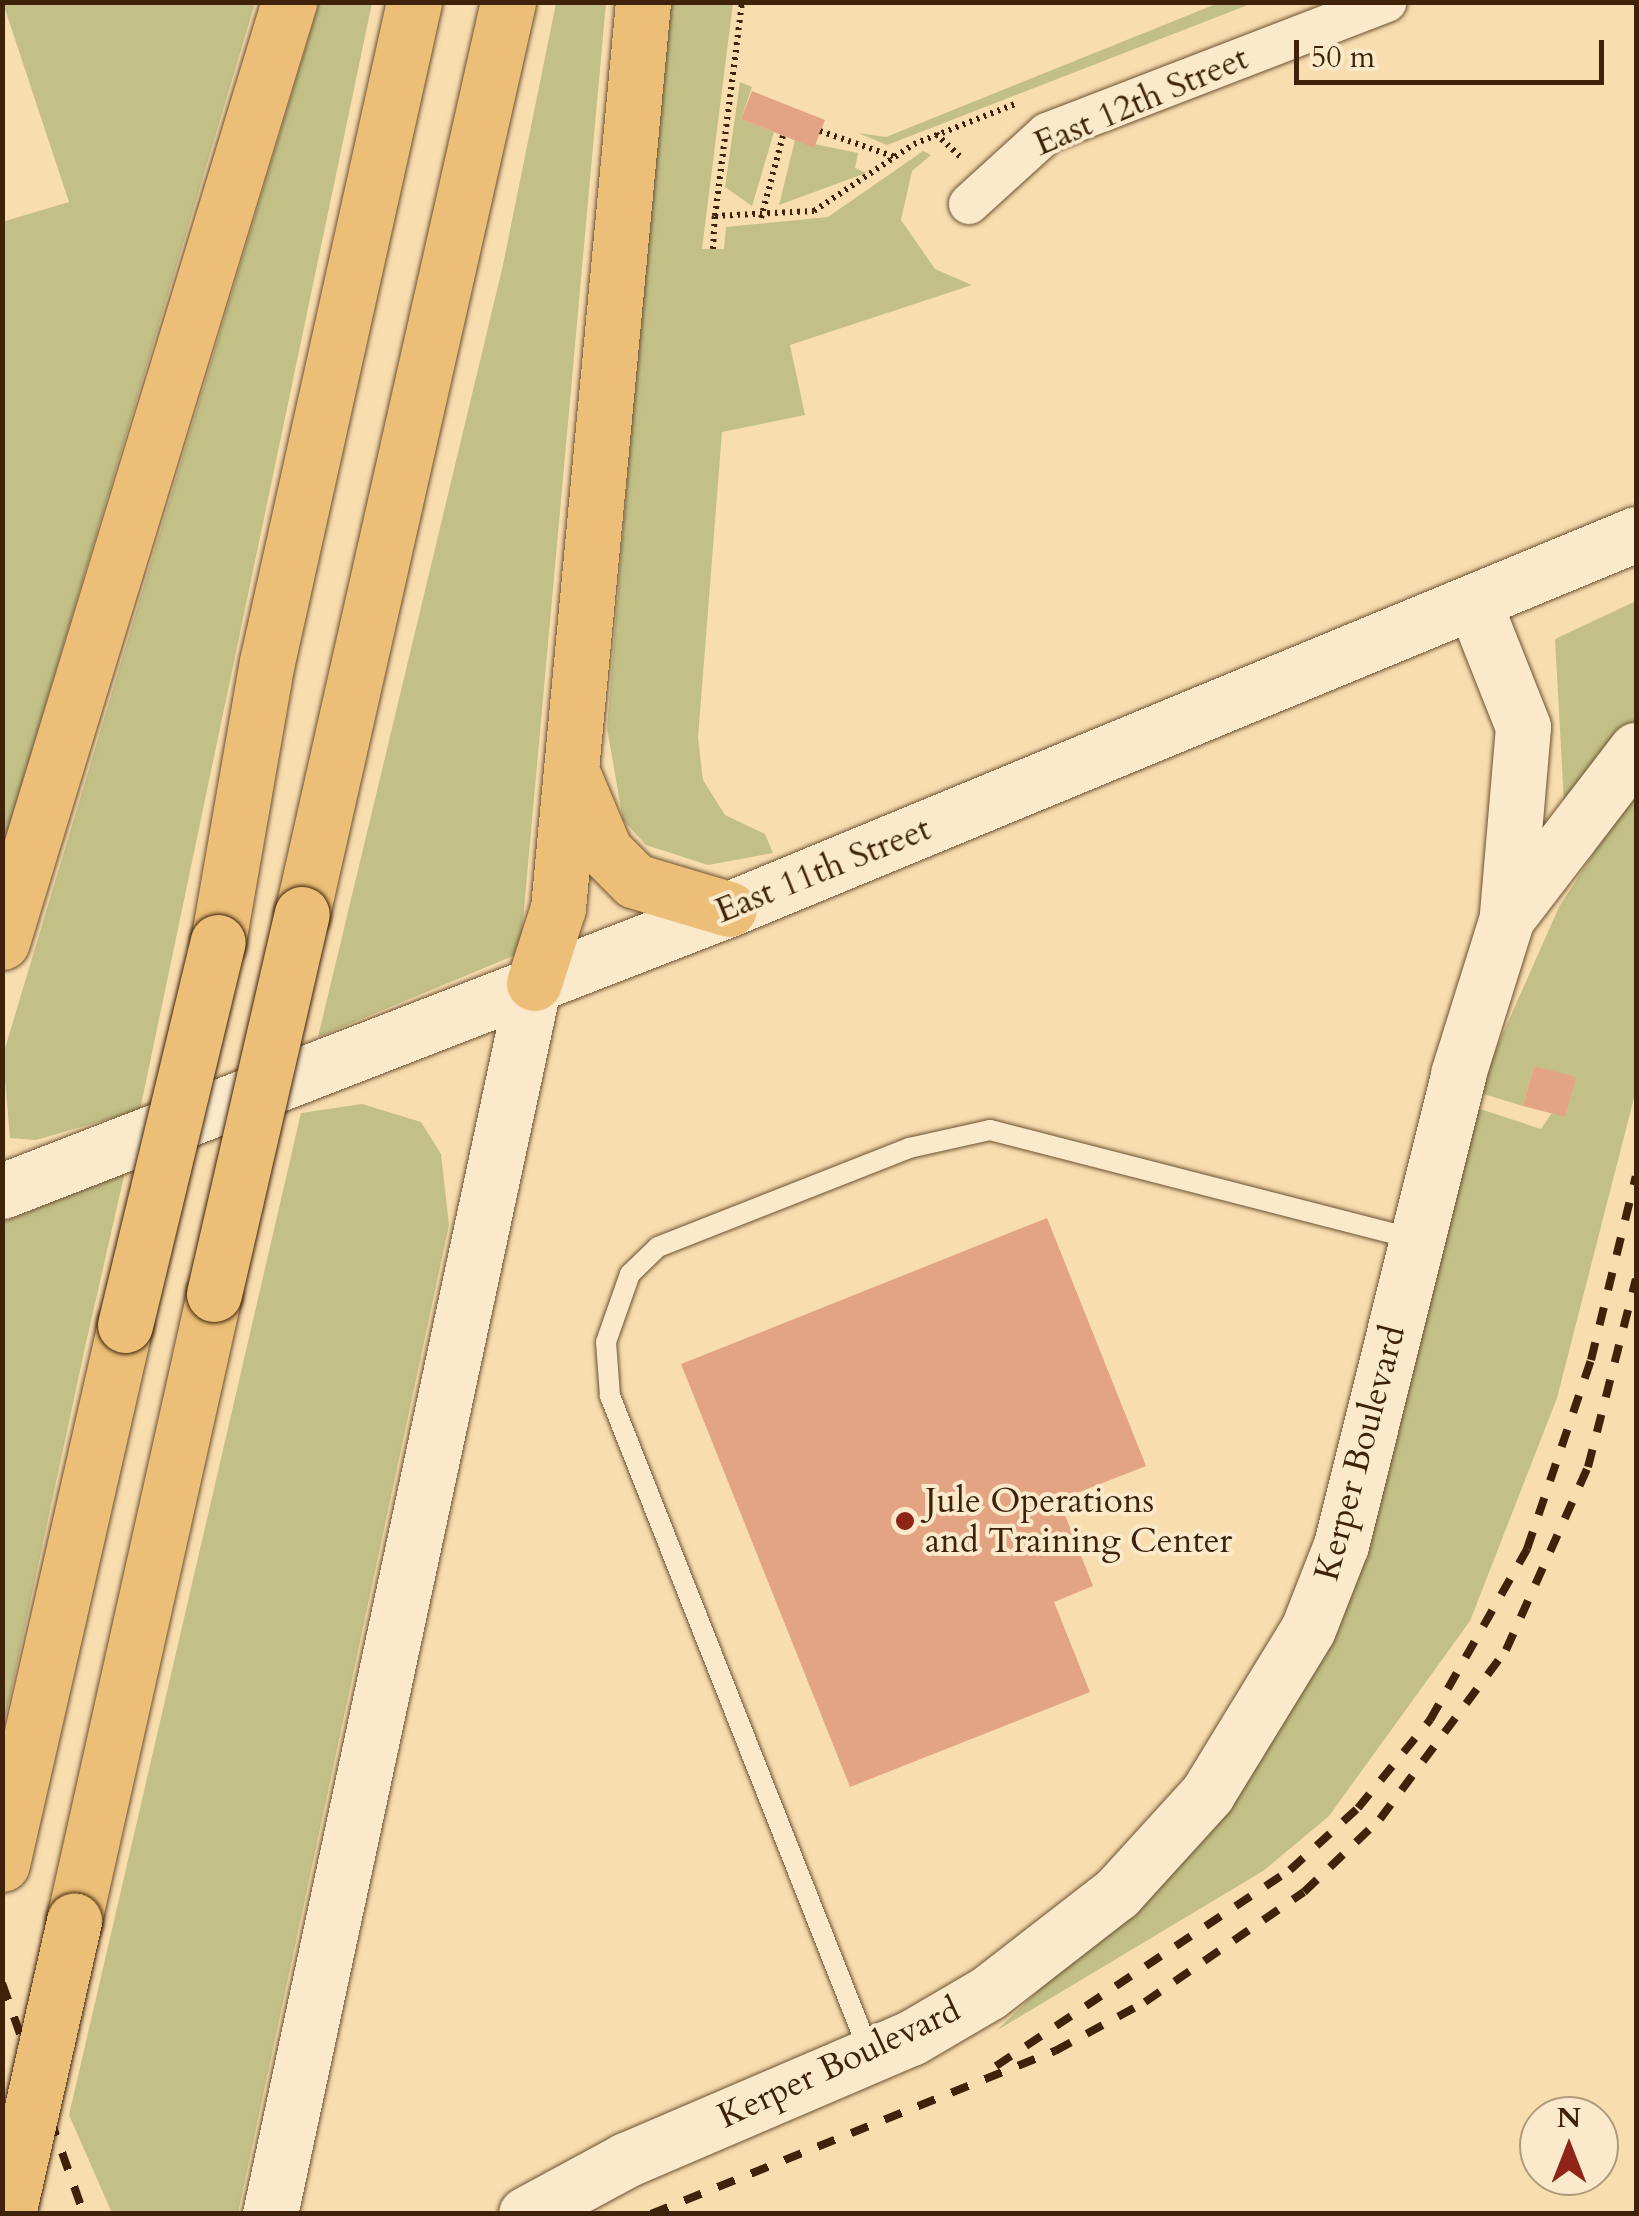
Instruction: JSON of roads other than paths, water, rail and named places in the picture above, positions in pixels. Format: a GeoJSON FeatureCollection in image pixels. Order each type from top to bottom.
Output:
{"type":"FeatureCollection","features":[{"type":"Feature","properties":{"kind":"highway"},"geometry":{"type":"LineString","coordinates":[[2,942],[289,2]]}},
{"type":"Feature","properties":{"kind":"highway"},"geometry":{"type":"LineString","coordinates":[[5,1853],[125,1325],[218,942],[268,662],[414,2]]}},
{"type":"Feature","properties":{"kind":"highway"},"geometry":{"type":"LineString","coordinates":[[8,2214],[508,2]]}},
{"type":"Feature","properties":{"kind":"highway"},"geometry":{"type":"LineString","coordinates":[[534,984],[558,908],[643,2]]}},
{"type":"Feature","properties":{"kind":"highway"},"geometry":{"type":"LineString","coordinates":[[569,762],[596,836],[635,881],[729,909]]}},
{"type":"Feature","properties":{"kind":"main road","name":"East 11th Street"},"geometry":{"type":"LineString","coordinates":[[2,1191],[729,909],[1636,534]]}},
{"type":"Feature","properties":{"kind":"main road"},"geometry":{"type":"LineString","coordinates":[[1474,603],[1523,727],[1506,918]]}},
{"type":"Feature","properties":{"kind":"main road","name":"Kerper Boulevard"},"geometry":{"type":"LineString","coordinates":[[526,2214],[626,2160],[870,2056],[988,1992],[1118,1893],[1207,1794],[1263,1710],[1342,1545],[1414,1239],[1506,918],[1636,750]]}},
{"type":"Feature","properties":{"kind":"main road"},"geometry":{"type":"LineString","coordinates":[[270,2214],[534,984]]}},
{"type":"Feature","properties":{"kind":"street","name":"East 12th Street"},"geometry":{"type":"LineString","coordinates":[[968,204],[1047,133],[1387,2]]}},
{"type":"Feature","properties":{"kind":"lane"},"geometry":{"type":"LineString","coordinates":[[870,2056],[610,1396],[606,1342],[630,1274],[658,1247],[909,1148],[990,1130],[1414,1239]]}},
{"type":"Feature","properties":{"kind":"railway"},"geometry":{"type":"LineString","coordinates":[[996,2066],[1290,1870],[1358,1808],[1430,1720],[1527,1549],[1591,1360],[1636,1176]]}},
{"type":"Feature","properties":{"kind":"railway"},"geometry":{"type":"LineString","coordinates":[[651,2214],[1055,2051],[1145,2002],[1304,1892],[1380,1819],[1506,1650],[1588,1467],[1636,1279]]}},
{"type":"Feature","properties":{"kind":"railway"},"geometry":{"type":"LineString","coordinates":[[2,1983],[84,2214]]}},
{"type":"Feature","properties":{"kind":"place","name":"Jule Operations and Training Center"},"geometry":{"type":"Point","coordinates":[905,1521]}}]}
